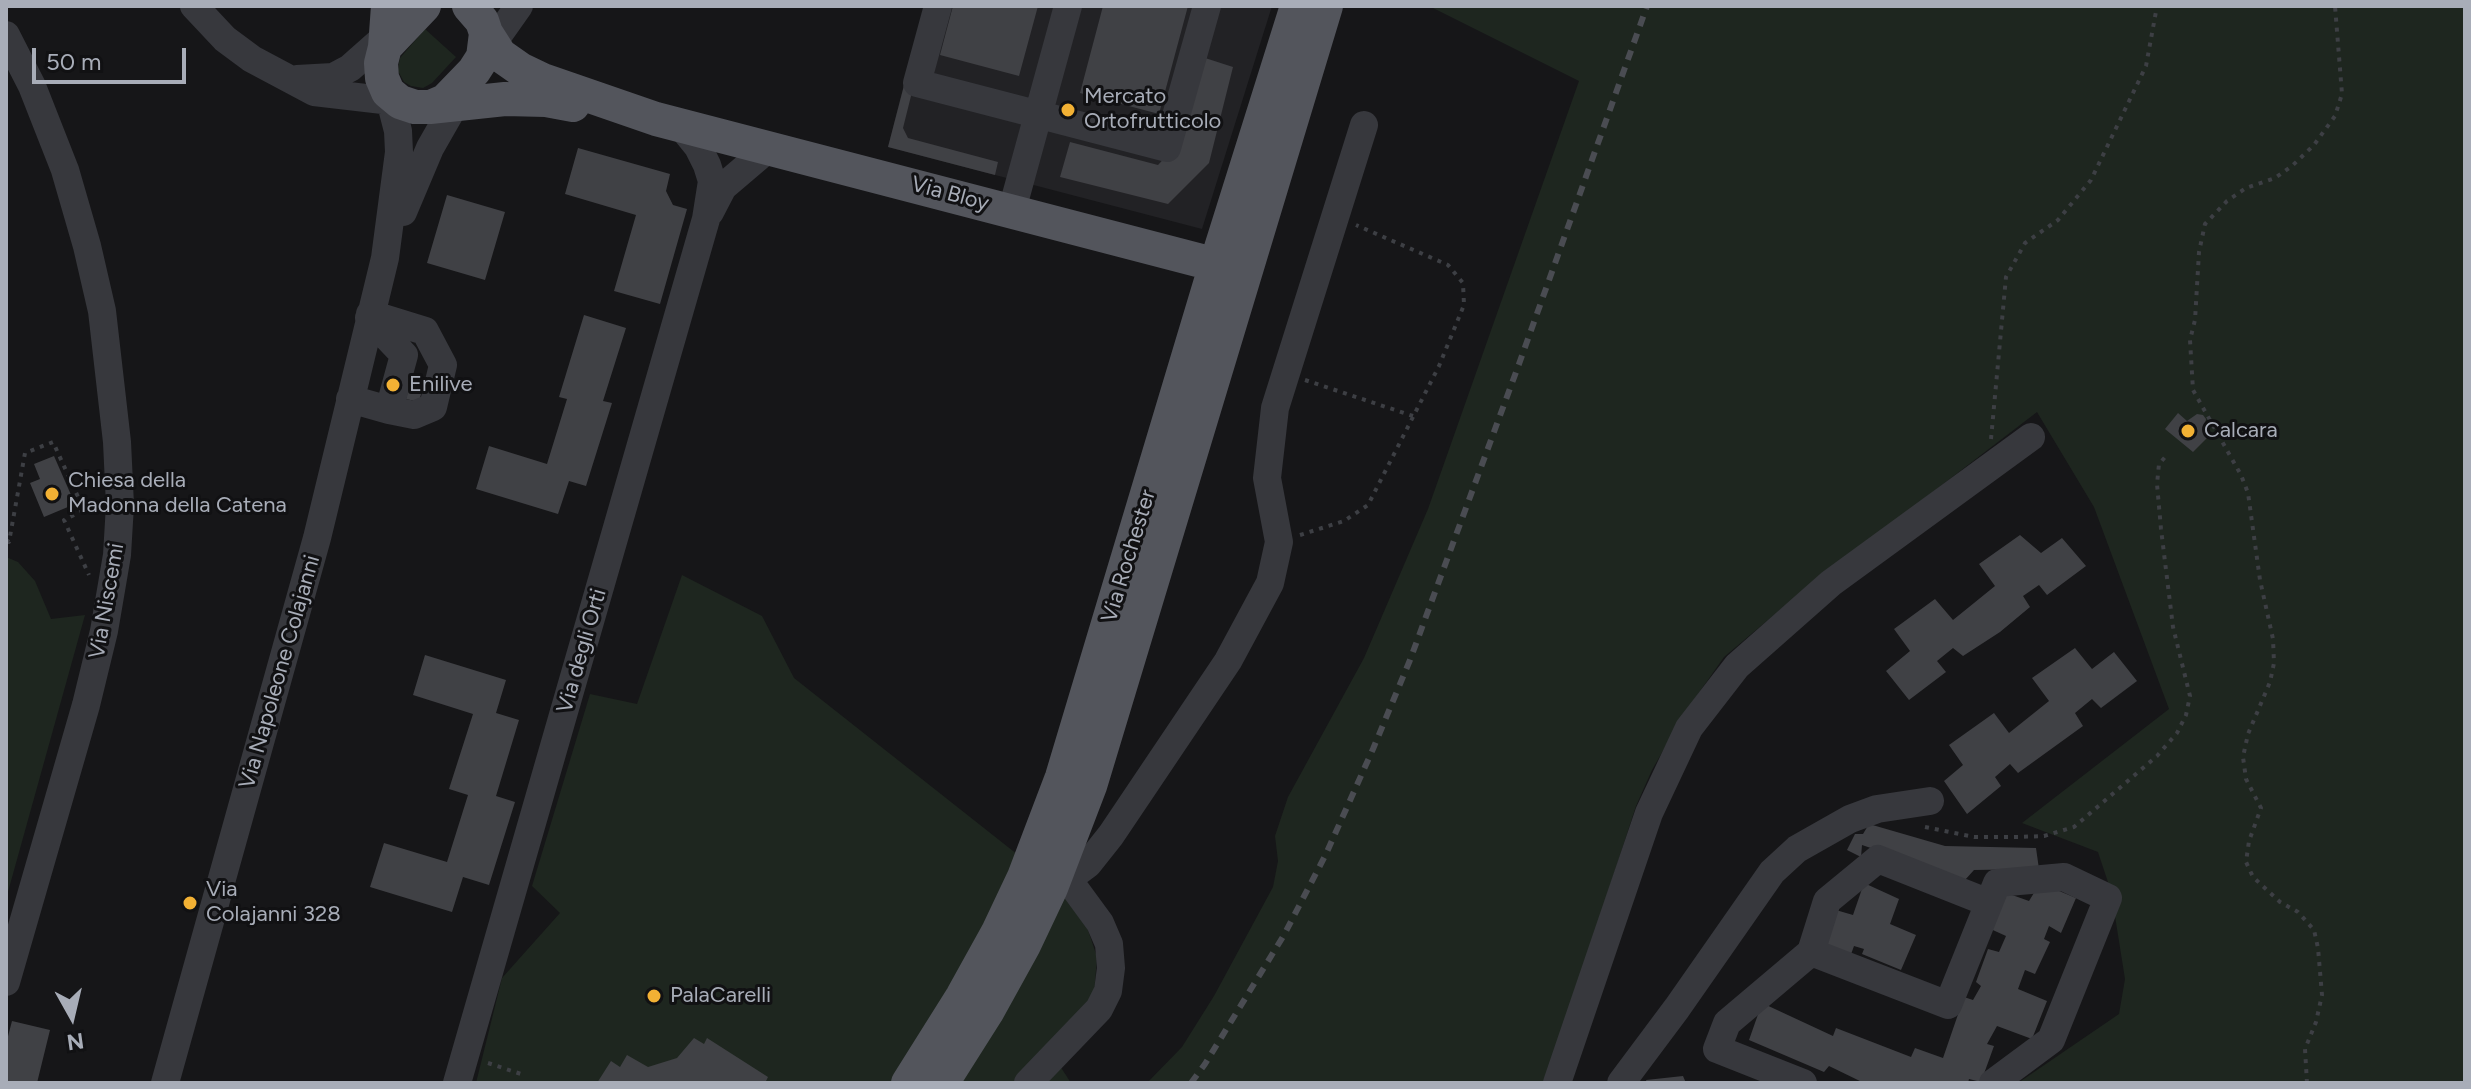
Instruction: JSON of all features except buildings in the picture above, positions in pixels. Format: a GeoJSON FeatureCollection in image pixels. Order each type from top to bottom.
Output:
{"type":"FeatureCollection","features":[{"type":"Feature","properties":{"kind":"main road","name":"Via Rochester"},"geometry":{"type":"LineString","coordinates":[[942,1083],[987,1012],[1063,873],[1108,732],[1297,6]]}},
{"type":"Feature","properties":{"kind":"main road","name":"Via Rochester"},"geometry":{"type":"LineString","coordinates":[[908,1083],[962,997],[1024,877],[1062,777],[1230,268],[1326,6]]}},
{"type":"Feature","properties":{"kind":"main road"},"geometry":{"type":"LineString","coordinates":[[401,21],[381,63],[382,78],[411,106],[505,99],[546,100],[668,122]]}},
{"type":"Feature","properties":{"kind":"main road"},"geometry":{"type":"LineString","coordinates":[[411,106],[445,101],[481,42],[520,69],[543,80],[668,122]]}},
{"type":"Feature","properties":{"kind":"main road","name":"Via Bloy"},"geometry":{"type":"LineString","coordinates":[[668,122],[1230,268]]}},
{"type":"Feature","properties":{"kind":"street"},"geometry":{"type":"LineString","coordinates":[[194,6],[225,39],[252,59],[314,92],[341,96],[377,111],[411,106]]}},
{"type":"Feature","properties":{"kind":"street"},"geometry":{"type":"LineString","coordinates":[[481,42],[519,6]]}},
{"type":"Feature","properties":{"kind":"street"},"geometry":{"type":"LineString","coordinates":[[938,6],[917,83],[1167,148],[1207,6]]}},
{"type":"Feature","properties":{"kind":"street"},"geometry":{"type":"LineString","coordinates":[[1012,210],[1068,6]]}},
{"type":"Feature","properties":{"kind":"street"},"geometry":{"type":"LineString","coordinates":[[288,78],[309,80],[333,77],[350,68],[401,21]]}},
{"type":"Feature","properties":{"kind":"street","name":"Via Niscemi"},"geometry":{"type":"LineString","coordinates":[[6,35],[32,86],[65,170],[102,311],[117,442],[120,505],[117,555],[86,705],[6,982]]}},
{"type":"Feature","properties":{"kind":"street"},"geometry":{"type":"LineString","coordinates":[[385,258],[430,148],[411,106]]}},
{"type":"Feature","properties":{"kind":"street"},"geometry":{"type":"LineString","coordinates":[[385,258],[411,106]]}},
{"type":"Feature","properties":{"kind":"street"},"geometry":{"type":"LineString","coordinates":[[668,122],[698,147],[717,184],[770,147]]}},
{"type":"Feature","properties":{"kind":"street"},"geometry":{"type":"LineString","coordinates":[[1028,1083],[1099,1009],[1108,991],[1111,968],[1109,944],[1100,923],[1063,873],[1088,864],[1111,835],[1228,661],[1270,583],[1279,542],[1267,478],[1275,408],[1364,125]]}},
{"type":"Feature","properties":{"kind":"street","name":"Via degli Orti"},"geometry":{"type":"LineString","coordinates":[[457,1083],[706,219],[717,184],[733,156],[733,138]]}},
{"type":"Feature","properties":{"kind":"street","name":"Via Napoleone Colajanni"},"geometry":{"type":"LineString","coordinates":[[165,1083],[317,538],[385,258]]}},
{"type":"Feature","properties":{"kind":"street"},"geometry":{"type":"LineString","coordinates":[[370,316],[404,355],[389,410]]}},
{"type":"Feature","properties":{"kind":"street"},"geometry":{"type":"LineString","coordinates":[[350,399],[414,415],[433,407],[443,365],[425,331],[370,316]]}},
{"type":"Feature","properties":{"kind":"street"},"geometry":{"type":"LineString","coordinates":[[1557,1083],[1649,813],[1689,728],[1737,666],[1831,583],[2031,437]]}},
{"type":"Feature","properties":{"kind":"street"},"geometry":{"type":"LineString","coordinates":[[1621,1083],[1772,872],[1797,849],[1850,819],[1877,809],[1926,814]]}},
{"type":"Feature","properties":{"kind":"street"},"geometry":{"type":"LineString","coordinates":[[1803,1083],[1717,1049],[1727,1023],[1811,952],[1827,901],[1878,859],[1989,903]]}},
{"type":"Feature","properties":{"kind":"street"},"geometry":{"type":"LineString","coordinates":[[1811,952],[1948,1005],[1997,883],[2064,877],[2108,898],[2051,1040],[1993,1083]]}},
{"type":"Feature","properties":{"kind":"path"},"geometry":{"type":"LineString","coordinates":[[1988,468],[2006,277],[2025,243],[2058,220],[2091,180],[2146,66],[2157,6]]}},
{"type":"Feature","properties":{"kind":"path"},"geometry":{"type":"LineString","coordinates":[[2307,1083],[2305,1049],[2322,995],[2314,930],[2298,912],[2280,902],[2253,877],[2246,862],[2249,841],[2261,808],[2246,779],[2243,757],[2248,734],[2270,682],[2274,663],[2273,639],[2260,580],[2248,493],[2193,390],[2190,340],[2205,224],[2227,201],[2246,188],[2275,178],[2292,166],[2314,145],[2335,116],[2342,94],[2335,6]]}},
{"type":"Feature","properties":{"kind":"path"},"geometry":{"type":"LineString","coordinates":[[1279,542],[1344,521],[1368,505],[1439,366],[1464,305],[1463,283],[1448,265],[1335,216]]}},
{"type":"Feature","properties":{"kind":"path"},"geometry":{"type":"LineString","coordinates":[[1286,373],[1413,416]]}},
{"type":"Feature","properties":{"kind":"path"},"geometry":{"type":"LineString","coordinates":[[6,540],[9,542],[25,453],[53,442],[84,510],[64,520],[107,613]]}},
{"type":"Feature","properties":{"kind":"path"},"geometry":{"type":"LineString","coordinates":[[1926,814],[1974,837],[2044,836],[2074,827],[2157,756],[2177,733],[2186,715],[2190,696],[2173,627],[2161,529],[2157,484],[2159,464],[2167,455]]}},
{"type":"Feature","properties":{"kind":"path"},"geometry":{"type":"LineString","coordinates":[[465,1056],[524,1075]]}},
{"type":"Feature","properties":{"kind":"shaded area","name":"Mercato Ortofrutticolo"},"geometry":{"type":"Polygon","coordinates":[[[924,6],[1272,6],[1202,229],[888,147],[924,6]]]}},
{"type":"Feature","properties":{"kind":"shaded area"},"geometry":{"type":"Polygon","coordinates":[[[1429,6],[2465,6],[2465,1083],[2018,1083],[2119,1014],[2125,979],[2111,891],[2098,852],[2022,823],[2169,709],[2094,507],[2037,412],[1787,604],[1724,657],[1684,714],[1652,770],[1636,806],[1546,1083],[1147,1083],[1182,1047],[1214,996],[1273,887],[1278,861],[1275,836],[1288,797],[1364,658],[1428,509],[1579,81],[1429,6]]]}},
{"type":"Feature","properties":{"kind":"shaded area"},"geometry":{"type":"Polygon","coordinates":[[[425,29],[456,57],[432,83],[423,88],[404,82],[398,71],[400,58],[425,29]]]}},
{"type":"Feature","properties":{"kind":"shaded area"},"geometry":{"type":"Polygon","coordinates":[[[6,557],[18,562],[35,581],[51,619],[85,615],[6,899],[6,557]]]}},
{"type":"Feature","properties":{"kind":"shaded area"},"geometry":{"type":"Polygon","coordinates":[[[682,575],[762,616],[794,678],[1070,896],[1085,921],[1097,957],[1094,995],[1049,1049],[1071,1083],[476,1083],[502,978],[560,913],[532,886],[590,694],[637,704],[682,575]]]}},
{"type":"Feature","properties":{"kind":"railway"},"geometry":{"type":"LineString","coordinates":[[1191,1083],[1284,935],[1326,854],[1373,749],[1410,660],[1647,6]]}},
{"type":"Feature","properties":{"kind":"place","name":"Mercato Ortofrutticolo"},"geometry":{"type":"Point","coordinates":[1068,110]}},
{"type":"Feature","properties":{"kind":"place","name":"Enilive"},"geometry":{"type":"Point","coordinates":[393,385]}},
{"type":"Feature","properties":{"kind":"place","name":"Calcara"},"geometry":{"type":"Point","coordinates":[2188,431]}},
{"type":"Feature","properties":{"kind":"place","name":"Chiesa della Madonna della Catena"},"geometry":{"type":"Point","coordinates":[52,494]}},
{"type":"Feature","properties":{"kind":"place","name":"Via Colajanni 328"},"geometry":{"type":"Point","coordinates":[190,903]}},
{"type":"Feature","properties":{"kind":"place","name":"PalaCarelli"},"geometry":{"type":"Point","coordinates":[654,996]}}]}
